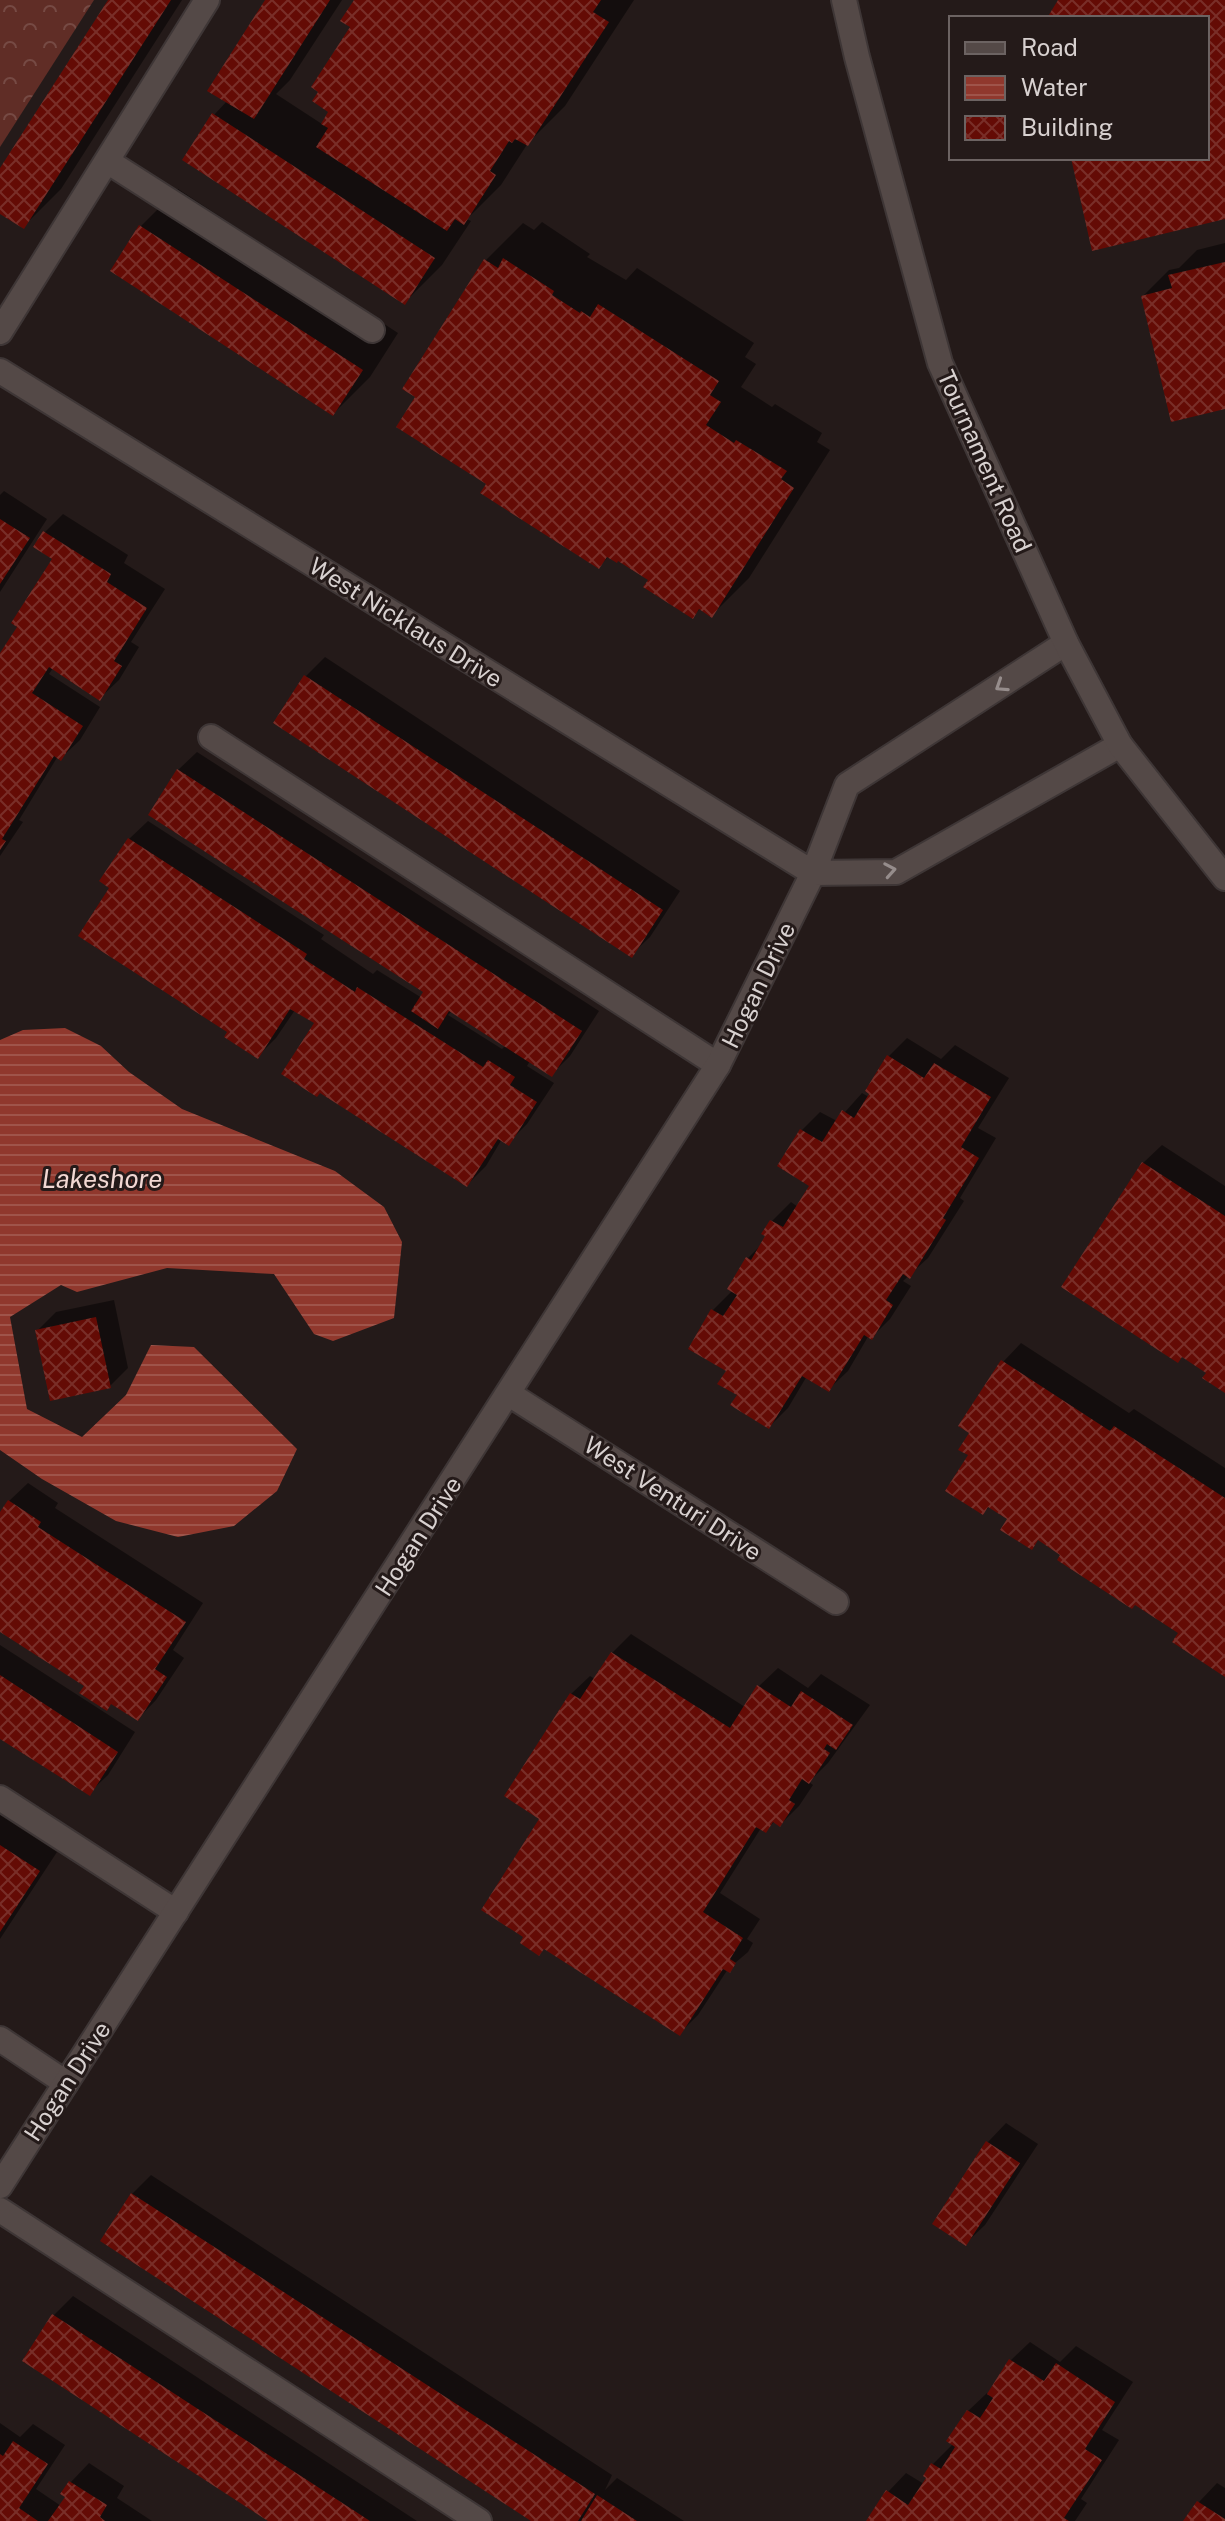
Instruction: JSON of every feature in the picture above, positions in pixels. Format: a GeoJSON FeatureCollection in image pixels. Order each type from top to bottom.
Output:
{"type":"FeatureCollection","features":[{"type":"Feature","properties":{"kind":"street"},"geometry":{"type":"LineString","coordinates":[[0,332],[207,0]]}},
{"type":"Feature","properties":{"kind":"street","name":"Tournament Road"},"geometry":{"type":"LineString","coordinates":[[844,0],[940,363],[1066,643],[1120,745],[1225,878]]}},
{"type":"Feature","properties":{"kind":"street"},"geometry":{"type":"LineString","coordinates":[[107,161],[372,330]]}},
{"type":"Feature","properties":{"kind":"street","name":"West Nicklaus Drive"},"geometry":{"type":"LineString","coordinates":[[0,371],[813,873]]}},
{"type":"Feature","properties":{"kind":"street","name":"Hogan Drive"},"geometry":{"type":"LineString","coordinates":[[0,2186],[718,1065],[813,873],[847,785],[1066,643]]}},
{"type":"Feature","properties":{"kind":"street"},"geometry":{"type":"LineString","coordinates":[[211,737],[718,1065]]}},
{"type":"Feature","properties":{"kind":"street"},"geometry":{"type":"LineString","coordinates":[[813,873],[896,872],[1120,745]]}},
{"type":"Feature","properties":{"kind":"street","name":"West Venturi Drive"},"geometry":{"type":"LineString","coordinates":[[509,1394],[836,1602]]}},
{"type":"Feature","properties":{"kind":"street"},"geometry":{"type":"LineString","coordinates":[[0,1798],[176,1912]]}},
{"type":"Feature","properties":{"kind":"street"},"geometry":{"type":"LineString","coordinates":[[0,2039],[66,2083]]}},
{"type":"Feature","properties":{"kind":"street"},"geometry":{"type":"LineString","coordinates":[[0,2210],[479,2521]]}},
{"type":"Feature","properties":{"kind":"green space"},"geometry":{"type":"Polygon","coordinates":[[[0,0],[94,0],[0,147],[0,0]]]}},
{"type":"Feature","properties":{"kind":"water","name":"Lakeshore"},"geometry":{"type":"Polygon","coordinates":[[[65,1028],[101,1046],[129,1072],[182,1109],[335,1171],[384,1207],[402,1242],[394,1318],[333,1341],[314,1334],[274,1274],[167,1268],[77,1292],[61,1285],[10,1317],[27,1409],[82,1437],[126,1395],[151,1345],[194,1347],[297,1449],[277,1491],[234,1526],[178,1537],[116,1521],[42,1479],[0,1450],[0,1040],[23,1030],[65,1028]]]}},
{"type":"Feature","properties":{"kind":"building"},"geometry":{"type":"Polygon","coordinates":[[[108,0],[171,0],[24,229],[0,214],[0,168],[108,0]]]}},
{"type":"Feature","properties":{"kind":"building"},"geometry":{"type":"Polygon","coordinates":[[[265,0],[330,0],[254,119],[207,91],[265,0]]]}},
{"type":"Feature","properties":{"kind":"building"},"geometry":{"type":"Polygon","coordinates":[[[354,0],[601,0],[593,12],[609,22],[528,146],[515,139],[512,143],[509,141],[490,171],[496,175],[464,225],[455,219],[447,231],[316,147],[328,128],[321,124],[328,112],[312,101],[318,92],[311,87],[350,27],[340,21],[354,0]]]}},
{"type":"Feature","properties":{"kind":"building"},"geometry":{"type":"Polygon","coordinates":[[[1058,0],[1225,0],[1225,219],[1092,251],[1071,160],[1209,160],[1209,16],[1048,16],[1058,0]]]}},
{"type":"Feature","properties":{"kind":"building"},"geometry":{"type":"Polygon","coordinates":[[[212,113],[435,258],[405,305],[182,160],[212,113]]]}},
{"type":"Feature","properties":{"kind":"building"},"geometry":{"type":"Polygon","coordinates":[[[139,225],[363,370],[333,416],[110,271],[139,225]]]}},
{"type":"Feature","properties":{"kind":"building"},"geometry":{"type":"Polygon","coordinates":[[[503,258],[554,291],[552,295],[580,313],[590,317],[598,304],[719,381],[710,395],[721,402],[706,425],[787,471],[781,479],[794,488],[712,618],[699,609],[693,619],[643,587],[648,580],[618,561],[607,557],[599,569],[480,493],[486,484],[396,427],[415,397],[402,389],[484,259],[498,268],[503,258]]]}},
{"type":"Feature","properties":{"kind":"building"},"geometry":{"type":"Polygon","coordinates":[[[1225,262],[1225,409],[1171,422],[1141,296],[1172,288],[1168,275],[1225,262]]]}},
{"type":"Feature","properties":{"kind":"building"},"geometry":{"type":"Polygon","coordinates":[[[0,519],[30,538],[0,584],[0,519]]]}},
{"type":"Feature","properties":{"kind":"building"},"geometry":{"type":"Polygon","coordinates":[[[43,531],[111,574],[107,582],[147,608],[114,661],[122,666],[100,701],[49,667],[32,693],[83,726],[61,761],[54,756],[2,839],[6,841],[0,850],[0,653],[17,627],[11,623],[52,559],[33,547],[43,531]]]}},
{"type":"Feature","properties":{"kind":"building"},"geometry":{"type":"Polygon","coordinates":[[[304,675],[663,910],[632,958],[273,723],[304,675]]]}},
{"type":"Feature","properties":{"kind":"building"},"geometry":{"type":"Polygon","coordinates":[[[177,769],[582,1031],[552,1077],[449,1011],[438,1029],[411,1011],[423,992],[148,815],[177,769]]]}},
{"type":"Feature","properties":{"kind":"building"},"geometry":{"type":"Polygon","coordinates":[[[128,838],[307,954],[304,959],[355,992],[357,987],[483,1067],[488,1060],[515,1077],[510,1085],[537,1102],[509,1146],[498,1139],[467,1187],[320,1093],[317,1097],[281,1074],[314,1023],[290,1009],[258,1059],[224,1037],[227,1032],[78,936],[109,888],[99,881],[128,838]]]}},
{"type":"Feature","properties":{"kind":"building"},"geometry":{"type":"Polygon","coordinates":[[[887,1055],[924,1078],[934,1063],[991,1097],[961,1147],[979,1158],[910,1279],[903,1274],[886,1300],[893,1305],[872,1340],[864,1335],[829,1392],[802,1376],[769,1429],[730,1405],[737,1395],[717,1384],[726,1371],[688,1349],[711,1309],[723,1316],[737,1295],[727,1289],[746,1257],[751,1260],[770,1220],[783,1227],[809,1186],[777,1166],[800,1129],[822,1142],[842,1110],[854,1118],[869,1094],[865,1091],[887,1055]]]}},
{"type":"Feature","properties":{"kind":"building"},"geometry":{"type":"Polygon","coordinates":[[[1142,1162],[1225,1216],[1225,1393],[1202,1378],[1206,1373],[1182,1357],[1178,1363],[1061,1287],[1142,1162]]]}},
{"type":"Feature","properties":{"kind":"building"},"geometry":{"type":"Polygon","coordinates":[[[96,1317],[111,1388],[50,1401],[35,1330],[96,1317]]]}},
{"type":"Feature","properties":{"kind":"building"},"geometry":{"type":"Polygon","coordinates":[[[1001,1360],[1110,1431],[1114,1426],[1225,1498],[1225,1677],[1172,1642],[1178,1633],[1135,1605],[1132,1609],[1057,1560],[1060,1555],[1038,1540],[1032,1550],[1000,1530],[1007,1519],[988,1507],[983,1515],[945,1491],[968,1455],[958,1450],[969,1433],[958,1426],[1001,1360]]]}},
{"type":"Feature","properties":{"kind":"building"},"geometry":{"type":"Polygon","coordinates":[[[8,1500],[41,1522],[38,1527],[186,1622],[155,1669],[167,1677],[138,1721],[111,1704],[107,1711],[79,1693],[84,1686],[0,1632],[0,1512],[8,1500]]]}},
{"type":"Feature","properties":{"kind":"building"},"geometry":{"type":"Polygon","coordinates":[[[611,1652],[730,1728],[757,1685],[791,1707],[801,1691],[853,1725],[836,1750],[827,1744],[824,1749],[830,1753],[809,1784],[802,1779],[789,1800],[795,1804],[780,1827],[773,1822],[766,1833],[756,1827],[703,1912],[743,1938],[730,1959],[736,1963],[730,1973],[723,1969],[680,2036],[544,1949],[539,1956],[520,1943],[523,1937],[481,1910],[539,1819],[504,1796],[570,1693],[580,1699],[611,1652]]]}},
{"type":"Feature","properties":{"kind":"building"},"geometry":{"type":"Polygon","coordinates":[[[0,1675],[118,1752],[90,1796],[0,1739],[0,1675]]]}},
{"type":"Feature","properties":{"kind":"building"},"geometry":{"type":"Polygon","coordinates":[[[0,1845],[40,1871],[0,1932],[0,1845]]]}},
{"type":"Feature","properties":{"kind":"building"},"geometry":{"type":"Polygon","coordinates":[[[986,2141],[1020,2163],[966,2246],[932,2224],[986,2141]]]}},
{"type":"Feature","properties":{"kind":"building"},"geometry":{"type":"Polygon","coordinates":[[[131,2193],[595,2494],[578,2521],[531,2521],[100,2241],[131,2193]]]}},
{"type":"Feature","properties":{"kind":"building"},"geometry":{"type":"Polygon","coordinates":[[[52,2314],[370,2521],[268,2521],[22,2361],[52,2314]]]}},
{"type":"Feature","properties":{"kind":"building"},"geometry":{"type":"Polygon","coordinates":[[[1009,2359],[1044,2381],[1056,2363],[1115,2402],[1085,2449],[1102,2460],[1064,2518],[1069,2521],[866,2521],[886,2490],[908,2505],[926,2478],[923,2476],[931,2463],[941,2469],[955,2447],[946,2441],[967,2410],[980,2418],[993,2398],[987,2394],[1009,2359]]]}},
{"type":"Feature","properties":{"kind":"building"},"geometry":{"type":"Polygon","coordinates":[[[13,2441],[48,2464],[19,2508],[38,2521],[0,2521],[0,2454],[3,2456],[13,2441]]]}},
{"type":"Feature","properties":{"kind":"building"},"geometry":{"type":"Polygon","coordinates":[[[69,2481],[107,2505],[100,2517],[105,2521],[48,2521],[65,2497],[60,2494],[69,2481]]]}},
{"type":"Feature","properties":{"kind":"building"},"geometry":{"type":"Polygon","coordinates":[[[597,2495],[637,2521],[581,2521],[597,2495]]]}},
{"type":"Feature","properties":{"kind":"building"},"geometry":{"type":"Polygon","coordinates":[[[1197,2501],[1225,2519],[1225,2521],[1183,2521],[1197,2501]]]}}]}
